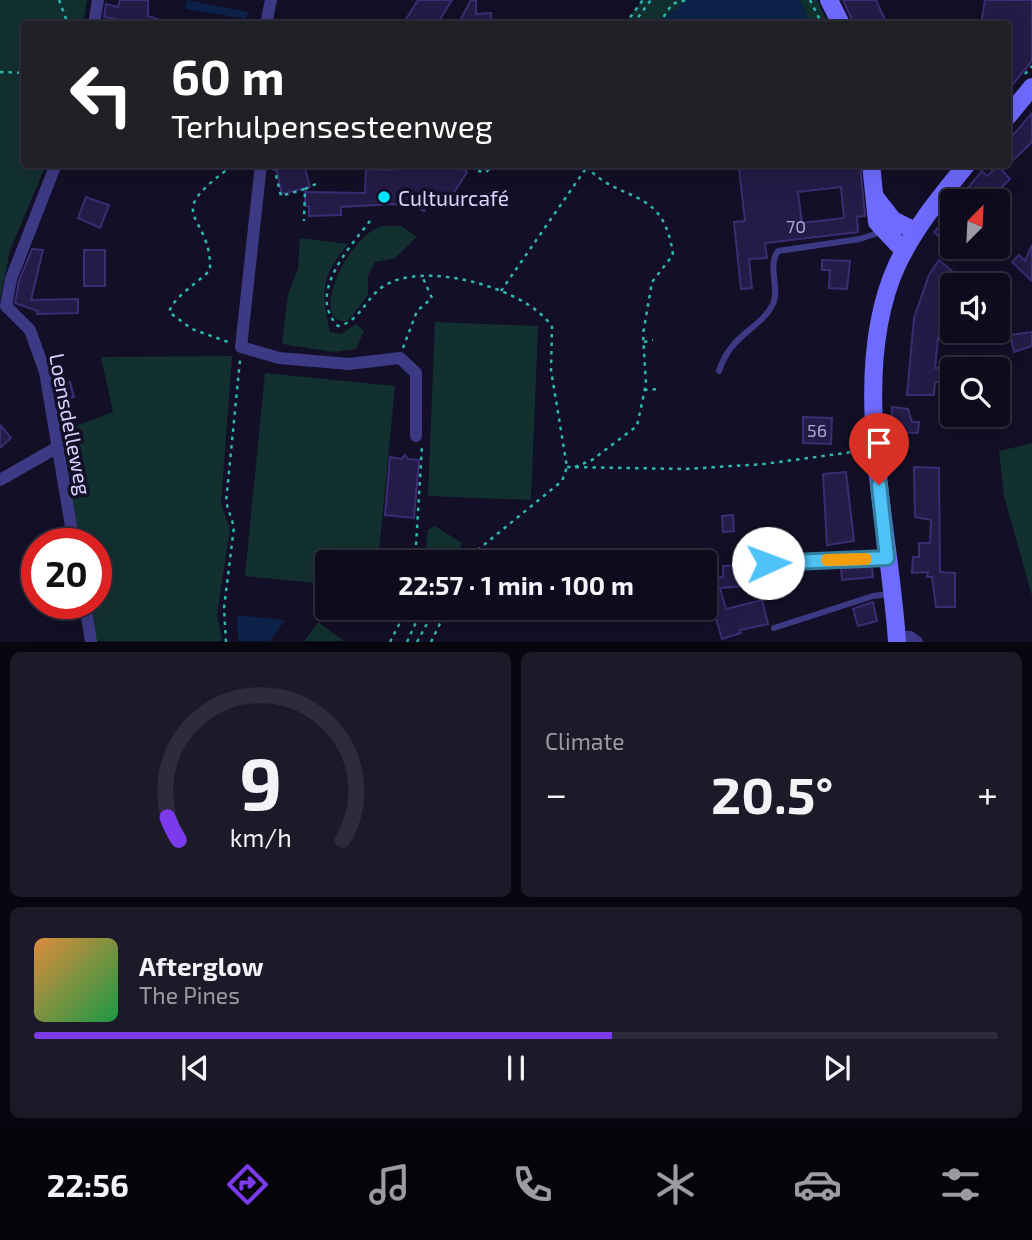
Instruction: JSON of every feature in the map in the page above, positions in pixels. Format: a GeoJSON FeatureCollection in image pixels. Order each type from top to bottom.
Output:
{"type":"FeatureCollection","features":[{"type":"Feature","properties":{"kind":"main road"},"geometry":{"type":"LineString","coordinates":[[829,0],[840,21]]}},
{"type":"Feature","properties":{"kind":"main road"},"geometry":{"type":"LineString","coordinates":[[1011,112],[1032,87]]}},
{"type":"Feature","properties":{"kind":"main road"},"geometry":{"type":"LineString","coordinates":[[871,168],[875,212],[883,231],[904,251]]}},
{"type":"Feature","properties":{"kind":"main road"},"geometry":{"type":"LineString","coordinates":[[897,639],[879,485],[875,369],[880,321],[890,284],[915,230],[964,168]]}},
{"type":"Feature","properties":{"kind":"main road"},"geometry":{"type":"LineString","coordinates":[[875,197],[886,214],[915,230]]}},
{"type":"Feature","properties":{"kind":"street"},"geometry":{"type":"LineString","coordinates":[[94,21],[98,0]]}},
{"type":"Feature","properties":{"kind":"street","name":"Loensdelleweg"},"geometry":{"type":"LineString","coordinates":[[54,168],[10,279],[6,306],[30,330],[44,372],[71,528]]}},
{"type":"Feature","properties":{"kind":"street"},"geometry":{"type":"LineString","coordinates":[[261,168],[241,347],[279,358],[349,364],[400,358],[408,362],[416,373],[416,436]]}},
{"type":"Feature","properties":{"kind":"street"},"geometry":{"type":"LineString","coordinates":[[0,480],[58,447]]}},
{"type":"Feature","properties":{"kind":"street"},"geometry":{"type":"LineString","coordinates":[[87,619],[91,642]]}},
{"type":"Feature","properties":{"kind":"street"},"geometry":{"type":"LineString","coordinates":[[897,639],[910,637],[917,642]]}},
{"type":"Feature","properties":{"kind":"lane"},"geometry":{"type":"LineString","coordinates":[[719,371],[729,347],[771,307],[775,292],[774,260],[778,251],[860,239],[883,231]]}},
{"type":"Feature","properties":{"kind":"lane"},"geometry":{"type":"LineString","coordinates":[[752,569],[768,563],[887,558]]}},
{"type":"Feature","properties":{"kind":"lane"},"geometry":{"type":"LineString","coordinates":[[774,628],[873,596],[892,594]]}},
{"type":"Feature","properties":{"kind":"path"},"geometry":{"type":"LineString","coordinates":[[59,0],[67,21]]}},
{"type":"Feature","properties":{"kind":"path"},"geometry":{"type":"LineString","coordinates":[[627,21],[643,0]]}},
{"type":"Feature","properties":{"kind":"path"},"geometry":{"type":"LineString","coordinates":[[635,21],[651,0]]}},
{"type":"Feature","properties":{"kind":"path"},"geometry":{"type":"LineString","coordinates":[[661,21],[672,4],[686,0]]}},
{"type":"Feature","properties":{"kind":"path"},"geometry":{"type":"LineString","coordinates":[[810,0],[820,21]]}},
{"type":"Feature","properties":{"kind":"path"},"geometry":{"type":"LineString","coordinates":[[0,72],[21,73]]}},
{"type":"Feature","properties":{"kind":"path"},"geometry":{"type":"LineString","coordinates":[[226,642],[224,608],[234,527],[226,502],[241,347],[192,329],[169,312],[173,301],[195,286],[210,270],[211,250],[195,220],[192,203],[198,191],[228,168]]}},
{"type":"Feature","properties":{"kind":"path"},"geometry":{"type":"LineString","coordinates":[[274,168],[281,196],[316,184]]}},
{"type":"Feature","properties":{"kind":"path"},"geometry":{"type":"LineString","coordinates":[[478,172],[486,172],[490,168]]}},
{"type":"Feature","properties":{"kind":"path"},"geometry":{"type":"LineString","coordinates":[[500,291],[587,168]]}},
{"type":"Feature","properties":{"kind":"path"},"geometry":{"type":"LineString","coordinates":[[575,467],[592,460],[637,426],[645,390],[645,314],[652,282],[673,255],[671,236],[656,212],[639,196],[594,175],[589,168]]}},
{"type":"Feature","properties":{"kind":"path"},"geometry":{"type":"LineString","coordinates":[[304,221],[305,189]]}},
{"type":"Feature","properties":{"kind":"path"},"geometry":{"type":"LineString","coordinates":[[370,221],[334,272],[327,291],[333,321],[338,326],[347,324],[381,288],[422,276],[480,282],[536,310],[552,327],[551,370],[567,467],[562,481],[478,550]]}},
{"type":"Feature","properties":{"kind":"path"},"geometry":{"type":"LineString","coordinates":[[400,358],[417,311],[432,298],[422,276]]}},
{"type":"Feature","properties":{"kind":"path"},"geometry":{"type":"LineString","coordinates":[[644,342],[653,340]]}},
{"type":"Feature","properties":{"kind":"path"},"geometry":{"type":"LineString","coordinates":[[645,390],[661,389]]}},
{"type":"Feature","properties":{"kind":"path"},"geometry":{"type":"LineString","coordinates":[[416,436],[422,443],[423,455],[416,550]]}},
{"type":"Feature","properties":{"kind":"path"},"geometry":{"type":"LineString","coordinates":[[567,467],[663,469],[738,466],[864,450]]}},
{"type":"Feature","properties":{"kind":"path"},"geometry":{"type":"LineString","coordinates":[[390,642],[401,620]]}},
{"type":"Feature","properties":{"kind":"path"},"geometry":{"type":"LineString","coordinates":[[407,642],[417,620]]}},
{"type":"Feature","properties":{"kind":"path"},"geometry":{"type":"LineString","coordinates":[[417,642],[429,620]]}},
{"type":"Feature","properties":{"kind":"path"},"geometry":{"type":"LineString","coordinates":[[430,642],[441,620]]}},
{"type":"Feature","properties":{"kind":"green space"},"geometry":{"type":"Polygon","coordinates":[[[0,0],[87,0],[84,21],[21,21],[21,168],[45,168],[10,250],[0,300],[0,0]]]}},
{"type":"Feature","properties":{"kind":"green space"},"geometry":{"type":"Polygon","coordinates":[[[642,0],[817,0],[828,21],[627,21],[642,0]]]}},
{"type":"Feature","properties":{"kind":"green space"},"geometry":{"type":"Polygon","coordinates":[[[383,226],[401,226],[417,237],[395,258],[375,262],[368,276],[368,295],[348,321],[336,318],[331,309],[331,294],[337,277],[358,244],[370,232],[383,226]]]}},
{"type":"Feature","properties":{"kind":"green space"},"geometry":{"type":"Polygon","coordinates":[[[300,238],[348,244],[332,266],[324,296],[330,332],[341,334],[356,324],[364,331],[356,349],[334,352],[282,344],[288,295],[298,269],[300,238]]]}},
{"type":"Feature","properties":{"kind":"green space"},"geometry":{"type":"Polygon","coordinates":[[[435,322],[538,326],[531,500],[428,496],[435,322]]]}},
{"type":"Feature","properties":{"kind":"green space"},"geometry":{"type":"Polygon","coordinates":[[[232,356],[221,504],[230,529],[217,614],[222,641],[94,641],[90,619],[112,619],[112,528],[77,528],[62,431],[113,412],[101,357],[232,356]]]}},
{"type":"Feature","properties":{"kind":"green space"},"geometry":{"type":"Polygon","coordinates":[[[265,373],[395,386],[379,550],[315,550],[315,583],[245,576],[265,373]]]}},
{"type":"Feature","properties":{"kind":"green space"},"geometry":{"type":"Polygon","coordinates":[[[1032,443],[1032,596],[1004,496],[999,451],[1032,443]]]}},
{"type":"Feature","properties":{"kind":"green space"},"geometry":{"type":"Polygon","coordinates":[[[435,526],[462,543],[459,550],[426,550],[428,530],[435,526]]]}},
{"type":"Feature","properties":{"kind":"green space"},"geometry":{"type":"Polygon","coordinates":[[[318,622],[344,641],[304,641],[318,622]]]}},
{"type":"Feature","properties":{"kind":"water"},"geometry":{"type":"Polygon","coordinates":[[[187,0],[248,12],[246,19],[185,9],[187,0]]]}},
{"type":"Feature","properties":{"kind":"water"},"geometry":{"type":"Polygon","coordinates":[[[683,0],[800,0],[810,21],[662,21],[672,10],[677,10],[683,0]]]}},
{"type":"Feature","properties":{"kind":"water"},"geometry":{"type":"Polygon","coordinates":[[[237,615],[285,620],[270,641],[238,641],[237,615]]]}},
{"type":"Feature","properties":{"kind":"building"},"geometry":{"type":"Polygon","coordinates":[[[120,0],[148,0],[148,16],[164,21],[127,21],[104,17],[106,4],[118,7],[120,0]]]}},
{"type":"Feature","properties":{"kind":"building"},"geometry":{"type":"Polygon","coordinates":[[[418,0],[452,0],[439,21],[405,21],[418,0]]]}},
{"type":"Feature","properties":{"kind":"building"},"geometry":{"type":"Polygon","coordinates":[[[471,0],[476,0],[476,14],[491,13],[491,21],[460,21],[471,0]]]}},
{"type":"Feature","properties":{"kind":"building"},"geometry":{"type":"Polygon","coordinates":[[[843,0],[876,0],[886,21],[853,21],[843,0]]]}},
{"type":"Feature","properties":{"kind":"building"},"geometry":{"type":"Polygon","coordinates":[[[985,0],[1032,0],[1032,61],[1011,86],[1011,21],[982,21],[985,0]]]}},
{"type":"Feature","properties":{"kind":"building"},"geometry":{"type":"Polygon","coordinates":[[[1032,113],[1032,142],[1011,162],[1011,138],[1032,113]]]}},
{"type":"Feature","properties":{"kind":"building"},"geometry":{"type":"Polygon","coordinates":[[[276,168],[305,168],[310,187],[282,194],[276,168]]]}},
{"type":"Feature","properties":{"kind":"building"},"geometry":{"type":"Polygon","coordinates":[[[461,168],[467,172],[447,204],[432,196],[424,211],[414,205],[394,204],[341,207],[341,215],[309,216],[309,206],[305,206],[305,192],[365,193],[366,169],[461,168]]]}},
{"type":"Feature","properties":{"kind":"building"},"geometry":{"type":"Polygon","coordinates":[[[739,168],[860,168],[865,216],[857,217],[858,232],[765,243],[767,258],[749,259],[752,288],[741,289],[734,222],[745,221],[739,168]],[[841,187],[798,192],[802,223],[844,218],[841,187]]]}},
{"type":"Feature","properties":{"kind":"building"},"geometry":{"type":"Polygon","coordinates":[[[996,168],[1000,168],[1010,179],[1000,189],[967,189],[982,171],[987,176],[996,168]]]}},
{"type":"Feature","properties":{"kind":"building"},"geometry":{"type":"Polygon","coordinates":[[[86,197],[109,205],[100,228],[78,218],[86,197]]]}},
{"type":"Feature","properties":{"kind":"building"},"geometry":{"type":"Polygon","coordinates":[[[940,226],[940,238],[934,232],[940,226]]]}},
{"type":"Feature","properties":{"kind":"building"},"geometry":{"type":"Polygon","coordinates":[[[1032,245],[1032,281],[1012,262],[1019,255],[1025,261],[1032,245]]]}},
{"type":"Feature","properties":{"kind":"building"},"geometry":{"type":"Polygon","coordinates":[[[32,249],[43,250],[31,300],[78,299],[78,313],[37,314],[38,311],[15,303],[19,281],[32,249]]]}},
{"type":"Feature","properties":{"kind":"building"},"geometry":{"type":"Polygon","coordinates":[[[84,250],[105,250],[105,286],[84,286],[84,250]]]}},
{"type":"Feature","properties":{"kind":"building"},"geometry":{"type":"Polygon","coordinates":[[[822,260],[850,261],[847,289],[829,288],[830,270],[822,270],[822,260]]]}},
{"type":"Feature","properties":{"kind":"building"},"geometry":{"type":"Polygon","coordinates":[[[939,260],[954,273],[940,273],[940,320],[935,368],[940,368],[940,382],[935,382],[934,395],[907,395],[914,318],[929,275],[939,260]]]}},
{"type":"Feature","properties":{"kind":"building"},"geometry":{"type":"Polygon","coordinates":[[[1032,332],[1032,346],[1014,352],[1010,335],[1032,332]]]}},
{"type":"Feature","properties":{"kind":"building"},"geometry":{"type":"Polygon","coordinates":[[[70,382],[74,397],[59,400],[56,384],[70,382]]]}},
{"type":"Feature","properties":{"kind":"building"},"geometry":{"type":"Polygon","coordinates":[[[892,407],[908,409],[912,422],[919,422],[918,433],[891,432],[892,407]]]}},
{"type":"Feature","properties":{"kind":"building"},"geometry":{"type":"Polygon","coordinates":[[[803,417],[832,418],[831,444],[803,443],[803,417]]]}},
{"type":"Feature","properties":{"kind":"building"},"geometry":{"type":"Polygon","coordinates":[[[0,425],[11,438],[0,448],[0,425]]]}},
{"type":"Feature","properties":{"kind":"building"},"geometry":{"type":"Polygon","coordinates":[[[405,455],[408,459],[419,460],[414,518],[385,515],[390,457],[401,459],[405,455]]]}},
{"type":"Feature","properties":{"kind":"building"},"geometry":{"type":"Polygon","coordinates":[[[914,467],[939,468],[940,572],[955,573],[955,607],[936,607],[932,577],[927,577],[928,572],[912,573],[913,557],[919,557],[919,543],[930,543],[931,520],[915,517],[914,467]]]}},
{"type":"Feature","properties":{"kind":"building"},"geometry":{"type":"Polygon","coordinates":[[[846,472],[854,541],[827,545],[823,474],[846,472]]]}},
{"type":"Feature","properties":{"kind":"building"},"geometry":{"type":"Polygon","coordinates":[[[733,515],[734,531],[723,532],[722,516],[733,515]]]}},
{"type":"Feature","properties":{"kind":"building"},"geometry":{"type":"Polygon","coordinates":[[[745,565],[746,586],[720,588],[726,609],[762,600],[768,624],[740,630],[741,633],[722,639],[717,620],[717,577],[723,577],[723,566],[745,565]]]}},
{"type":"Feature","properties":{"kind":"building"},"geometry":{"type":"Polygon","coordinates":[[[872,567],[873,577],[842,580],[841,568],[872,567]]]}},
{"type":"Feature","properties":{"kind":"building"},"geometry":{"type":"Polygon","coordinates":[[[873,602],[877,621],[858,626],[853,609],[873,602]]]}},
{"type":"Feature","properties":{"kind":"slow traffic"},"geometry":{"type":"LineString","coordinates":[[827,560],[866,559]]}},
{"type":"Feature","properties":{"kind":"place","name":"Cultuurcafé"},"geometry":{"type":"Point","coordinates":[384,197]}},
{"type":"Feature","properties":{"kind":"route"},"geometry":{"type":"LineString","coordinates":[[768,563],[887,558],[879,485]]}}]}
